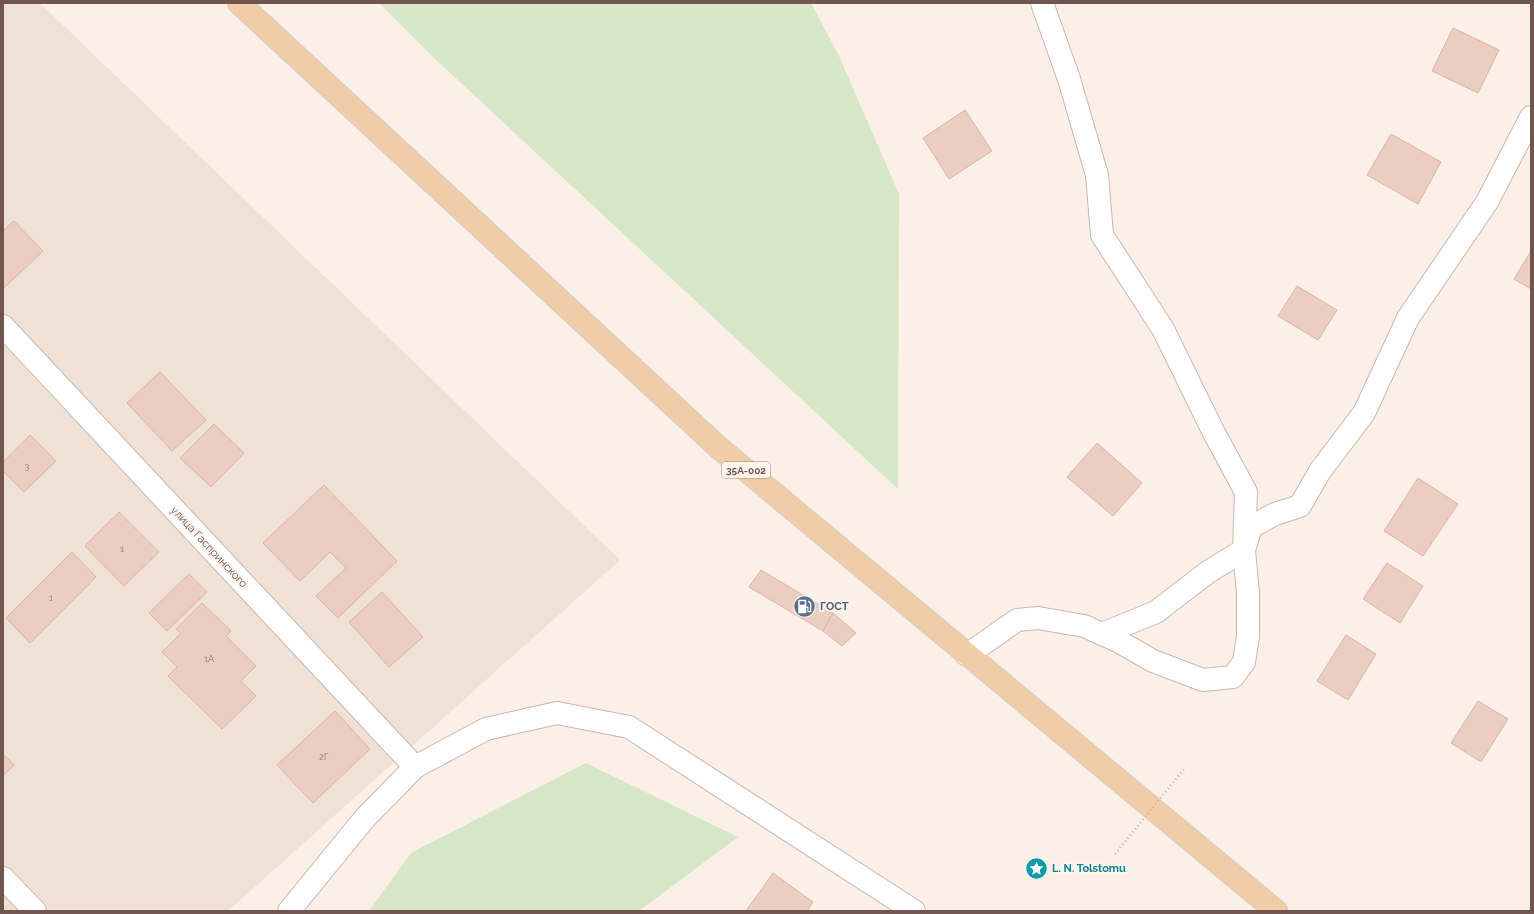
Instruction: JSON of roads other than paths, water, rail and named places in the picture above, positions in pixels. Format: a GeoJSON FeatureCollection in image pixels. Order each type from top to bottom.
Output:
{"type":"FeatureCollection","features":[{"type":"Feature","properties":{"kind":"main road","name":"35А-002"},"geometry":{"type":"LineString","coordinates":[[239,3],[718,447],[1276,911]]}},
{"type":"Feature","properties":{"kind":"street"},"geometry":{"type":"LineString","coordinates":[[968,654],[1017,620],[1038,618],[1084,626],[1153,661],[1203,680],[1232,677],[1244,662],[1248,636],[1248,592],[1244,550],[1246,492],[1213,431],[1163,329],[1102,235],[1097,175],[1069,79],[1042,3]]}},
{"type":"Feature","properties":{"kind":"street"},"geometry":{"type":"LineString","coordinates":[[1102,634],[1156,612],[1208,572],[1244,550],[1251,527],[1275,514],[1300,506],[1320,471],[1364,413],[1408,318],[1487,202],[1531,117]]}},
{"type":"Feature","properties":{"kind":"street","name":"улица Гаспринского"},"geometry":{"type":"LineString","coordinates":[[3,326],[415,767]]}},
{"type":"Feature","properties":{"kind":"street"},"geometry":{"type":"LineString","coordinates":[[289,911],[365,818],[415,767],[486,729],[557,713],[629,727],[914,911]]}},
{"type":"Feature","properties":{"kind":"street"},"geometry":{"type":"LineString","coordinates":[[3,878],[35,911]]}},
{"type":"Feature","properties":{"kind":"place","name":"ГОСТ"},"geometry":{"type":"Point","coordinates":[804,606]}},
{"type":"Feature","properties":{"kind":"place","name":"L. N. Tolstomu"},"geometry":{"type":"Point","coordinates":[1036,868]}}]}
